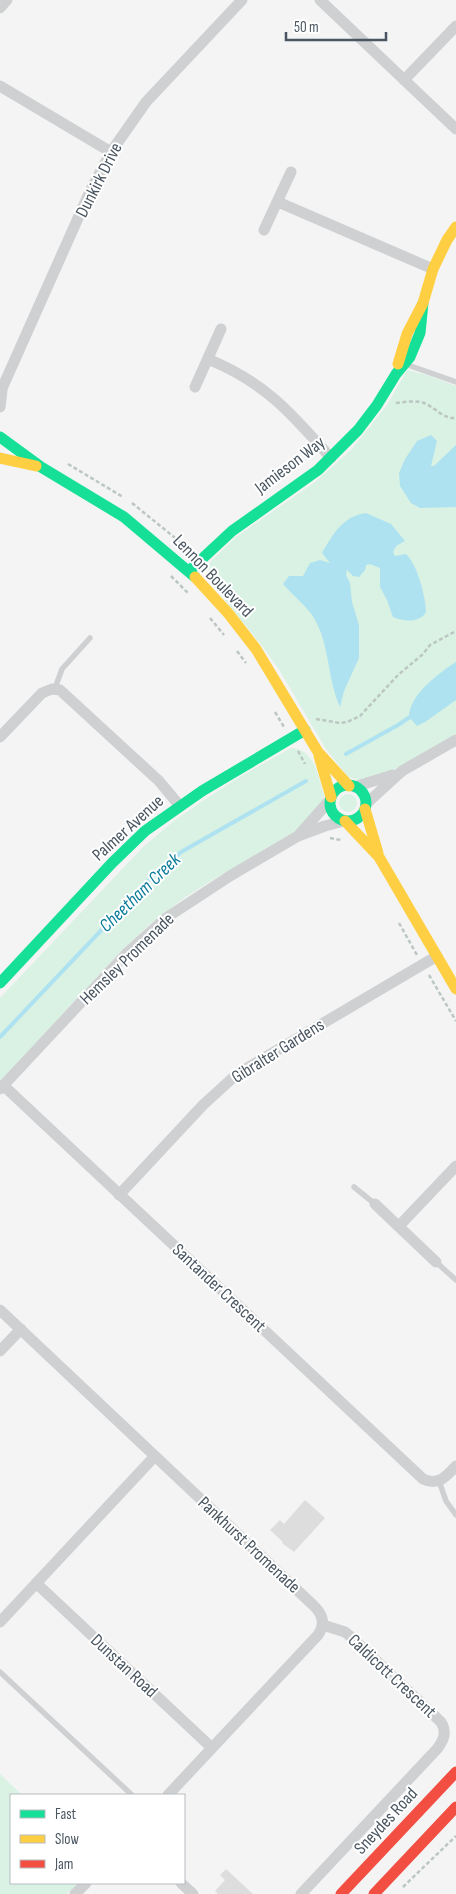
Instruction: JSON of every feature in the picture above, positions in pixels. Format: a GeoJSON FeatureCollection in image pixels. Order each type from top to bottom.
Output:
{"type":"FeatureCollection","features":[{"type":"Feature","properties":{"kind":"street"},"geometry":{"type":"LineString","coordinates":[[0,8],[7,0]]}},
{"type":"Feature","properties":{"kind":"street","name":"Dunkirk Drive"},"geometry":{"type":"LineString","coordinates":[[0,407],[1,391],[87,198],[111,152],[146,102],[242,0]]}},
{"type":"Feature","properties":{"kind":"street"},"geometry":{"type":"LineString","coordinates":[[320,0],[456,129]]}},
{"type":"Feature","properties":{"kind":"street"},"geometry":{"type":"LineString","coordinates":[[404,80],[456,26]]}},
{"type":"Feature","properties":{"kind":"street"},"geometry":{"type":"LineString","coordinates":[[0,86],[111,152]]}},
{"type":"Feature","properties":{"kind":"street"},"geometry":{"type":"LineString","coordinates":[[264,230],[291,172]]}},
{"type":"Feature","properties":{"kind":"street"},"geometry":{"type":"LineString","coordinates":[[278,202],[433,268]]}},
{"type":"Feature","properties":{"kind":"street","name":"Jamieson Way"},"geometry":{"type":"LineString","coordinates":[[189,571],[237,526],[307,478],[331,458],[368,418],[420,332],[423,303],[433,268],[456,227]]}},
{"type":"Feature","properties":{"kind":"street"},"geometry":{"type":"LineString","coordinates":[[195,386],[221,329]]}},
{"type":"Feature","properties":{"kind":"street"},"geometry":{"type":"LineString","coordinates":[[208,359],[240,374],[270,394],[331,458]]}},
{"type":"Feature","properties":{"kind":"street","name":"Lennon Boulevard"},"geometry":{"type":"LineString","coordinates":[[0,437],[41,467],[124,517],[189,571],[228,613],[256,649],[318,752],[352,786]]}},
{"type":"Feature","properties":{"kind":"street","name":"Lennon Boulevard"},"geometry":{"type":"LineString","coordinates":[[0,458],[41,467]]}},
{"type":"Feature","properties":{"kind":"street"},"geometry":{"type":"LineString","coordinates":[[0,737],[42,693],[55,688],[69,697],[160,781],[179,805]]}},
{"type":"Feature","properties":{"kind":"street","name":"Palmer Avenue"},"geometry":{"type":"LineString","coordinates":[[0,983],[145,831],[179,805],[304,730]]}},
{"type":"Feature","properties":{"kind":"street"},"geometry":{"type":"LineString","coordinates":[[456,740],[402,771],[337,789],[331,798],[332,812],[344,821],[379,857],[456,988]]}},
{"type":"Feature","properties":{"kind":"street","name":"Lennon Boulevard"},"geometry":{"type":"LineString","coordinates":[[318,752],[331,798]]}},
{"type":"Feature","properties":{"kind":"street"},"geometry":{"type":"LineString","coordinates":[[344,821],[356,819],[365,807],[402,771]]}},
{"type":"Feature","properties":{"kind":"street"},"geometry":{"type":"LineString","coordinates":[[352,786],[362,793],[379,857]]}},
{"type":"Feature","properties":{"kind":"street","name":"Hemsley Promenade"},"geometry":{"type":"LineString","coordinates":[[298,836],[331,798]]}},
{"type":"Feature","properties":{"kind":"street","name":"Hemsley Promenade"},"geometry":{"type":"LineString","coordinates":[[2,1087],[128,952],[154,928],[188,902],[298,836],[344,821]]}},
{"type":"Feature","properties":{"kind":"street","name":"Gibralter Gardens"},"geometry":{"type":"LineString","coordinates":[[119,1194],[203,1105],[236,1074],[437,956]]}},
{"type":"Feature","properties":{"kind":"street","name":"Santander Crescent"},"geometry":{"type":"LineString","coordinates":[[2,1087],[412,1469],[428,1481],[439,1481]]}},
{"type":"Feature","properties":{"kind":"street"},"geometry":{"type":"LineString","coordinates":[[399,1226],[456,1166]]}},
{"type":"Feature","properties":{"kind":"street"},"geometry":{"type":"LineString","coordinates":[[375,1204],[436,1262]]}},
{"type":"Feature","properties":{"kind":"street","name":"Pankhurst Promenade"},"geometry":{"type":"LineString","coordinates":[[0,1310],[317,1608],[323,1625]]}},
{"type":"Feature","properties":{"kind":"street"},"geometry":{"type":"LineString","coordinates":[[0,1351],[21,1329]]}},
{"type":"Feature","properties":{"kind":"street"},"geometry":{"type":"LineString","coordinates":[[0,1622],[155,1456]]}},
{"type":"Feature","properties":{"kind":"street"},"geometry":{"type":"LineString","coordinates":[[439,1481],[446,1477],[456,1466]]}},
{"type":"Feature","properties":{"kind":"street","name":"Dunstan Road"},"geometry":{"type":"LineString","coordinates":[[36,1583],[212,1748]]}},
{"type":"Feature","properties":{"kind":"street"},"geometry":{"type":"LineString","coordinates":[[169,1794],[318,1635],[323,1625]]}},
{"type":"Feature","properties":{"kind":"street","name":"Caldicott Crescent"},"geometry":{"type":"LineString","coordinates":[[301,1894],[437,1749],[444,1736],[441,1722],[432,1712],[350,1636],[345,1632],[323,1625]]}},
{"type":"Feature","properties":{"kind":"street"},"geometry":{"type":"LineString","coordinates":[[444,1729],[456,1724]]}},
{"type":"Feature","properties":{"kind":"street","name":"Sneydes Road"},"geometry":{"type":"LineString","coordinates":[[341,1894],[456,1772]]}},
{"type":"Feature","properties":{"kind":"street"},"geometry":{"type":"LineString","coordinates":[[374,1894],[456,1807]]}},
{"type":"Feature","properties":{"kind":"street"},"geometry":{"type":"LineString","coordinates":[[75,1894],[85,1884]]}},
{"type":"Feature","properties":{"kind":"street"},"geometry":{"type":"LineString","coordinates":[[182,1884],[193,1894]]}},
{"type":"Feature","properties":{"kind":"lane"},"geometry":{"type":"LineString","coordinates":[[402,362],[456,382]]}},
{"type":"Feature","properties":{"kind":"lane"},"geometry":{"type":"LineString","coordinates":[[55,688],[62,669],[90,638]]}},
{"type":"Feature","properties":{"kind":"lane"},"geometry":{"type":"LineString","coordinates":[[354,1187],[375,1204]]}},
{"type":"Feature","properties":{"kind":"lane"},"geometry":{"type":"LineString","coordinates":[[436,1262],[456,1280]]}},
{"type":"Feature","properties":{"kind":"lane"},"geometry":{"type":"LineString","coordinates":[[439,1481],[446,1501],[456,1515]]}},
{"type":"Feature","properties":{"kind":"lane"},"geometry":{"type":"LineString","coordinates":[[0,1672],[131,1794]]}},
{"type":"Feature","properties":{"kind":"path"},"geometry":{"type":"LineString","coordinates":[[396,403],[423,403],[444,416],[456,418]]}},
{"type":"Feature","properties":{"kind":"path"},"geometry":{"type":"LineString","coordinates":[[170,576],[192,597]]}},
{"type":"Feature","properties":{"kind":"path"},"geometry":{"type":"LineString","coordinates":[[207,614],[227,637]]}},
{"type":"Feature","properties":{"kind":"path"},"geometry":{"type":"LineString","coordinates":[[316,719],[340,723],[360,716],[398,675],[423,654],[430,645],[456,631]]}},
{"type":"Feature","properties":{"kind":"path"},"geometry":{"type":"LineString","coordinates":[[236,649],[250,670]]}},
{"type":"Feature","properties":{"kind":"path"},"geometry":{"type":"LineString","coordinates":[[274,710],[283,726]]}},
{"type":"Feature","properties":{"kind":"path"},"geometry":{"type":"LineString","coordinates":[[325,826],[329,838],[345,841]]}},
{"type":"Feature","properties":{"kind":"path"},"geometry":{"type":"LineString","coordinates":[[397,920],[456,1021]]}},
{"type":"Feature","properties":{"kind":"path"},"geometry":{"type":"LineString","coordinates":[[398,1892],[456,1836]]}},
{"type":"Feature","properties":{"kind":"green space"},"geometry":{"type":"Polygon","coordinates":[[[407,370],[456,386],[456,734],[390,772],[360,780],[348,777],[326,749],[278,668],[211,583],[207,570],[211,561],[236,537],[315,482],[351,450],[387,405],[407,370]]]}},
{"type":"Feature","properties":{"kind":"green space"},"geometry":{"type":"Polygon","coordinates":[[[291,748],[305,753],[310,758],[317,772],[324,795],[323,800],[299,829],[184,898],[149,925],[123,949],[0,1081],[0,998],[144,846],[175,820],[204,800],[291,748]]]}},
{"type":"Feature","properties":{"kind":"green space"},"geometry":{"type":"Polygon","coordinates":[[[348,794],[356,799],[357,803],[352,811],[348,812],[340,807],[339,803],[344,795],[348,794]]]}},
{"type":"Feature","properties":{"kind":"green space"},"geometry":{"type":"Polygon","coordinates":[[[0,1774],[21,1794],[10,1794],[10,1884],[77,1884],[67,1894],[0,1894],[0,1774]]]}},
{"type":"Feature","properties":{"kind":"water"},"geometry":{"type":"Polygon","coordinates":[[[431,435],[437,441],[431,466],[434,466],[456,445],[456,507],[420,508],[411,503],[400,486],[399,473],[405,459],[417,441],[431,435]]]}},
{"type":"Feature","properties":{"kind":"water"},"geometry":{"type":"Polygon","coordinates":[[[366,513],[391,524],[405,541],[396,546],[393,552],[395,556],[406,554],[414,565],[423,590],[426,612],[416,620],[402,620],[393,617],[380,587],[380,568],[370,564],[366,565],[365,570],[359,577],[353,576],[347,570],[346,575],[350,583],[352,602],[359,625],[359,658],[344,691],[340,707],[319,628],[311,613],[283,584],[289,576],[303,576],[310,563],[320,560],[330,563],[322,553],[335,533],[351,518],[366,513]]]}},
{"type":"Feature","properties":{"kind":"water"},"geometry":{"type":"Polygon","coordinates":[[[456,662],[456,700],[417,726],[409,717],[414,701],[426,685],[456,662]]]}},
{"type":"Feature","properties":{"kind":"building"},"geometry":{"type":"Polygon","coordinates":[[[305,1500],[325,1518],[294,1552],[270,1530],[280,1520],[284,1524],[305,1500]]]}},
{"type":"Feature","properties":{"kind":"building"},"geometry":{"type":"Polygon","coordinates":[[[226,1869],[253,1894],[218,1894],[215,1891],[225,1880],[220,1875],[226,1869]]]}},
{"type":"Feature","properties":{"kind":"waterway","name":"Cheetham Creek"},"geometry":{"type":"LineString","coordinates":[[346,754],[413,715]]}},
{"type":"Feature","properties":{"kind":"waterway","name":"Cheetham Creek"},"geometry":{"type":"LineString","coordinates":[[0,1037],[147,882],[181,852],[306,781]]}},
{"type":"Feature","properties":{"kind":"traffic: fast"},"geometry":{"type":"LineString","coordinates":[[189,571],[232,531],[318,470],[358,430],[377,405],[396,374],[410,357],[420,333],[423,303]]}},
{"type":"Feature","properties":{"kind":"traffic: fast"},"geometry":{"type":"LineString","coordinates":[[0,437],[41,467],[124,517],[195,577]]}},
{"type":"Feature","properties":{"kind":"traffic: fast"},"geometry":{"type":"LineString","coordinates":[[0,983],[112,863],[145,831],[202,791],[305,730]]}},
{"type":"Feature","properties":{"kind":"traffic: fast"},"geometry":{"type":"LineString","coordinates":[[348,785],[361,790],[366,803],[361,816],[348,821],[335,816],[330,803],[335,790],[348,785]]}},
{"type":"Feature","properties":{"kind":"traffic: slow"},"geometry":{"type":"LineString","coordinates":[[398,364],[407,334],[423,303],[433,269],[447,240],[456,227]]}},
{"type":"Feature","properties":{"kind":"traffic: slow"},"geometry":{"type":"LineString","coordinates":[[0,458],[36,466]]}},
{"type":"Feature","properties":{"kind":"traffic: slow"},"geometry":{"type":"LineString","coordinates":[[195,577],[228,613],[256,649],[318,752],[349,786]]}},
{"type":"Feature","properties":{"kind":"traffic: slow"},"geometry":{"type":"LineString","coordinates":[[319,756],[331,797]]}},
{"type":"Feature","properties":{"kind":"traffic: slow"},"geometry":{"type":"LineString","coordinates":[[365,809],[378,853]]}},
{"type":"Feature","properties":{"kind":"traffic: slow"},"geometry":{"type":"LineString","coordinates":[[345,821],[379,857],[456,989]]}},
{"type":"Feature","properties":{"kind":"traffic: jam"},"geometry":{"type":"LineString","coordinates":[[341,1894],[456,1772]]}},
{"type":"Feature","properties":{"kind":"traffic: jam"},"geometry":{"type":"LineString","coordinates":[[374,1894],[456,1807]]}}]}
